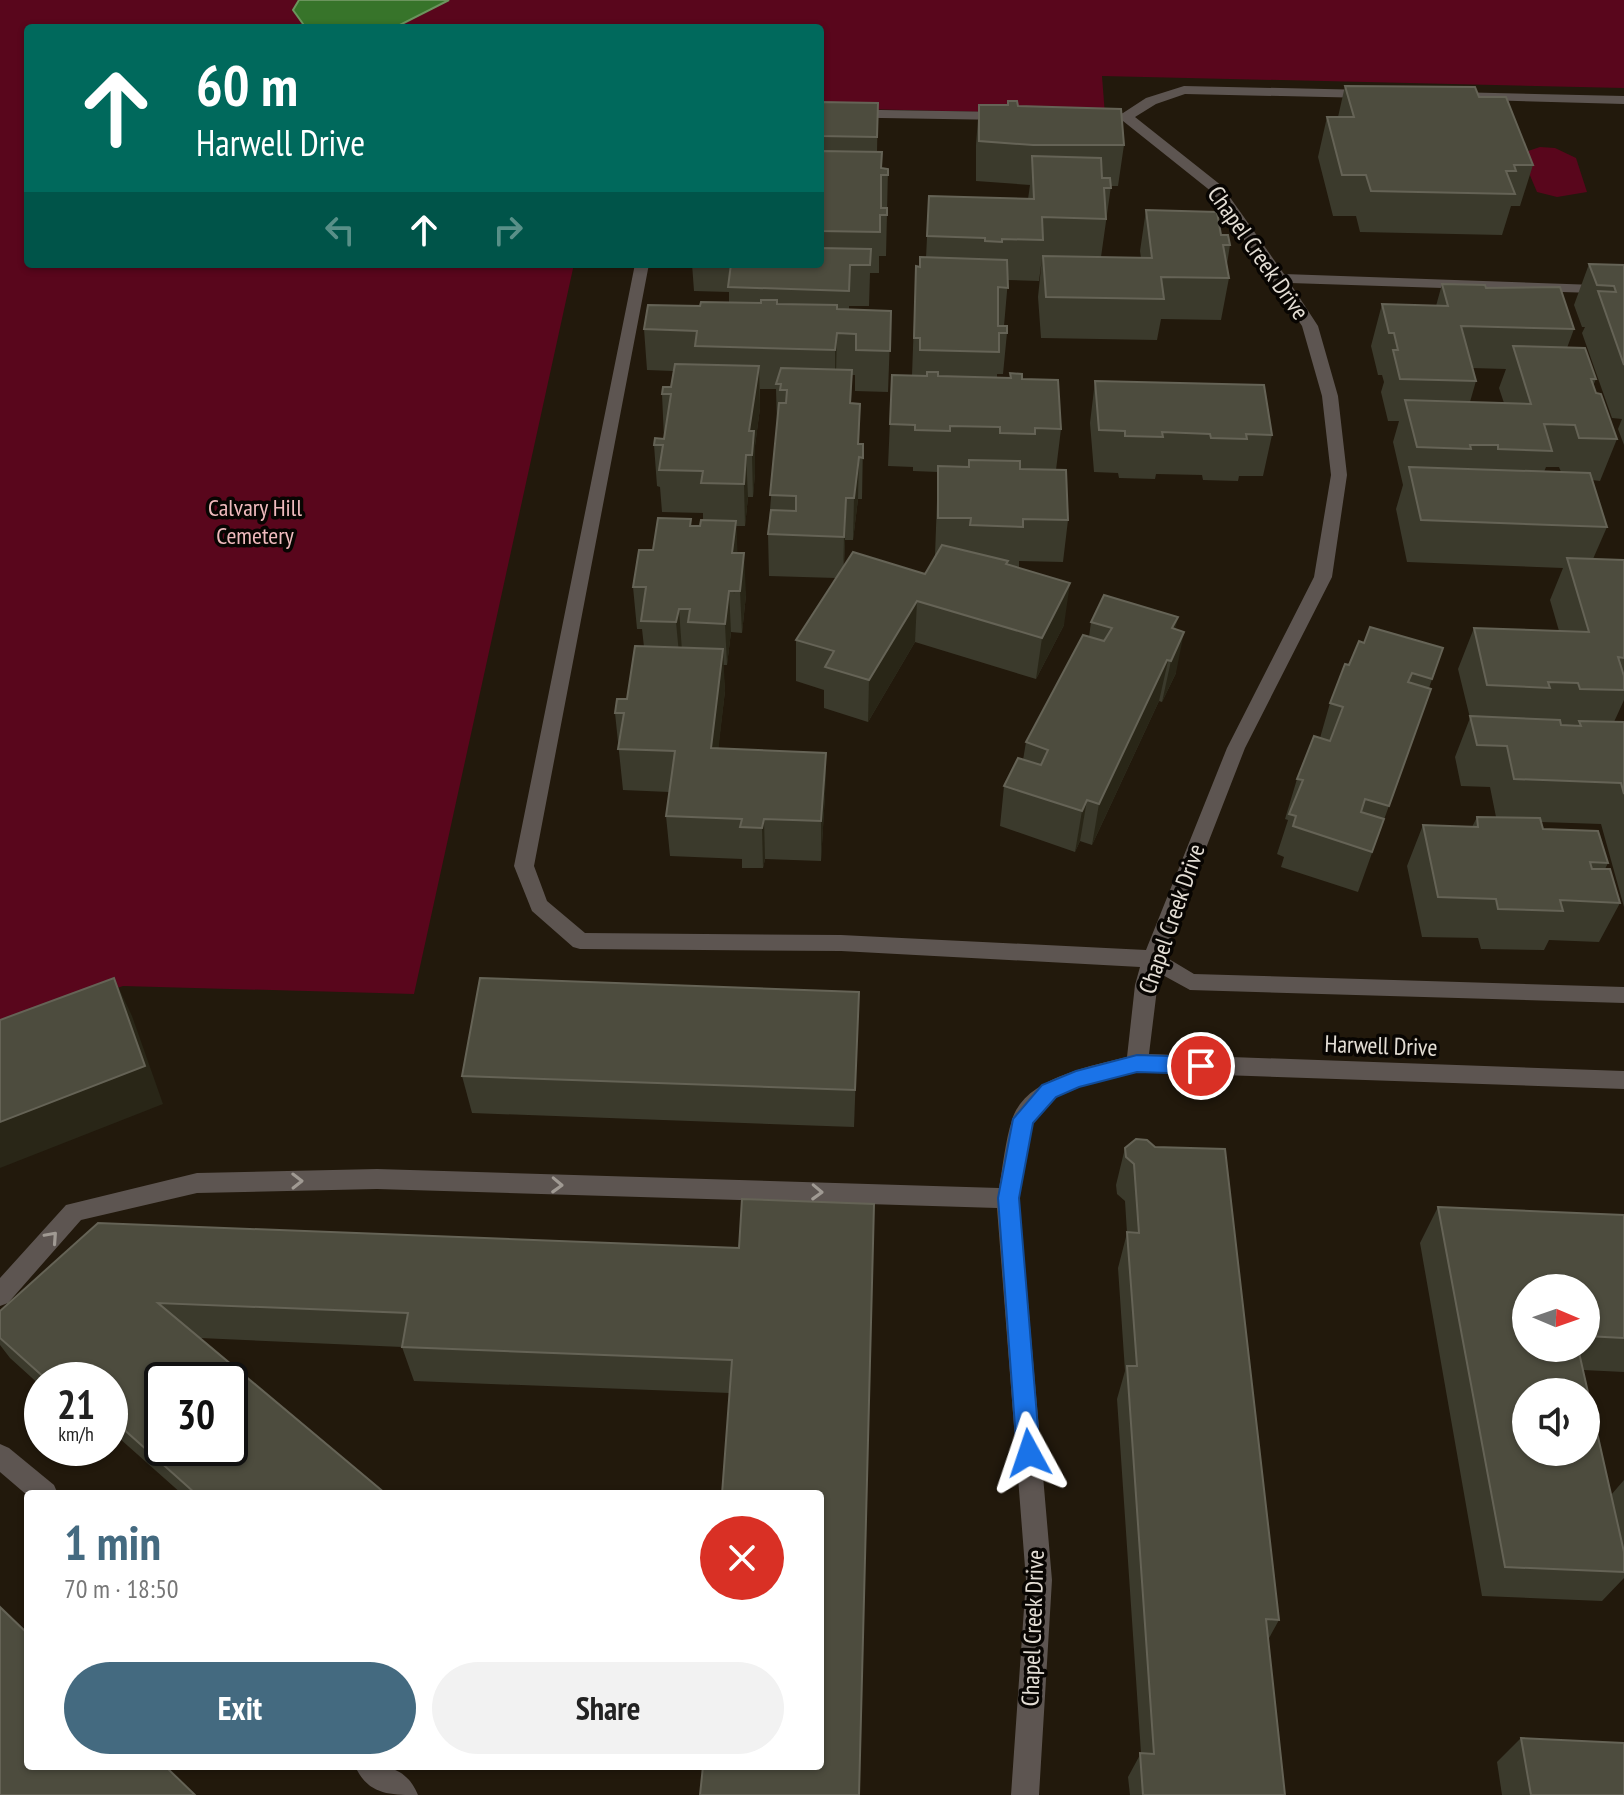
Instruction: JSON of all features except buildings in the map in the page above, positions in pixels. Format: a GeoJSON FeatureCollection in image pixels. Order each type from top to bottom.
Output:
{"type":"FeatureCollection","features":[{"type":"Feature","properties":{"kind":"street"},"geometry":{"type":"LineString","coordinates":[[1095,117],[1126,117],[1151,101],[1184,90],[1388,94]]}},
{"type":"Feature","properties":{"kind":"street"},"geometry":{"type":"LineString","coordinates":[[1435,95],[1624,100]]}},
{"type":"Feature","properties":{"kind":"street"},"geometry":{"type":"LineString","coordinates":[[824,113],[1017,116]]}},
{"type":"Feature","properties":{"kind":"street","name":"Chapel Creek Drive"},"geometry":{"type":"LineString","coordinates":[[1025,1795],[1039,1580],[1008,1198],[1023,1119],[1049,1091],[1076,1079],[1137,1063],[1145,985],[1153,959],[1236,748],[1323,577],[1339,475],[1330,396],[1310,326],[1217,189],[1126,117]]}},
{"type":"Feature","properties":{"kind":"street"},"geometry":{"type":"LineString","coordinates":[[641,268],[524,866],[539,905],[580,941],[841,943],[1153,959],[1190,982],[1624,995]]}},
{"type":"Feature","properties":{"kind":"street"},"geometry":{"type":"LineString","coordinates":[[1280,278],[1624,290]]}},
{"type":"Feature","properties":{"kind":"street","name":"Harwell Drive"},"geometry":{"type":"LineString","coordinates":[[1137,1063],[1624,1080]]}},
{"type":"Feature","properties":{"kind":"street"},"geometry":{"type":"LineString","coordinates":[[0,1295],[74,1212],[197,1183],[377,1179],[1008,1198]]}},
{"type":"Feature","properties":{"kind":"street"},"geometry":{"type":"LineString","coordinates":[[0,1456],[40,1490]]}},
{"type":"Feature","properties":{"kind":"street"},"geometry":{"type":"LineString","coordinates":[[374,1770],[404,1795]]}},
{"type":"Feature","properties":{"kind":"green space","name":"Calvary Hill Cemetery"},"geometry":{"type":"Polygon","coordinates":[[[0,0],[1624,0],[1624,88],[1102,76],[1105,115],[824,108],[824,24],[24,24],[24,268],[573,268],[414,994],[123,986],[0,1028],[0,0]]]}},
{"type":"Feature","properties":{"kind":"green space"},"geometry":{"type":"Polygon","coordinates":[[[1540,147],[1555,148],[1576,158],[1587,192],[1557,197],[1537,192],[1523,159],[1525,152],[1540,147]]]}},
{"type":"Feature","properties":{"kind":"shaded area"},"geometry":{"type":"Polygon","coordinates":[[[299,0],[449,0],[402,24],[303,24],[293,10],[299,0]]]}},
{"type":"Feature","properties":{"kind":"route"},"geometry":{"type":"LineString","coordinates":[[1029,1453],[1008,1198],[1023,1119],[1049,1091],[1076,1079],[1137,1063],[1201,1066]]}}]}
